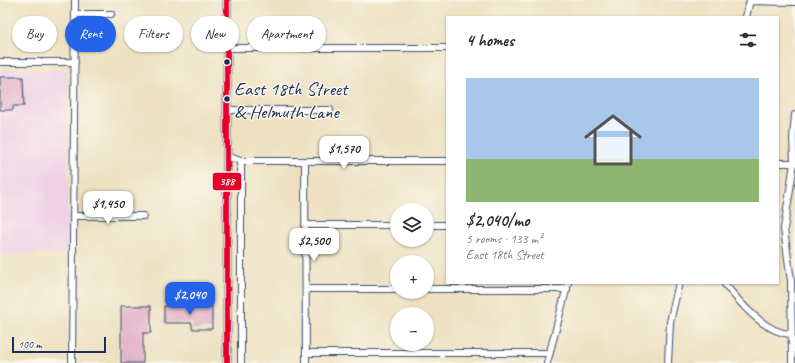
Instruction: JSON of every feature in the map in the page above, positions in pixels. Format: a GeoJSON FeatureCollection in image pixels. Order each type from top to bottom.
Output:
{"type":"FeatureCollection","features":[{"type":"Feature","properties":{"kind":"main road"},"geometry":{"type":"LineString","coordinates":[[227,0],[227,16]]}},
{"type":"Feature","properties":{"kind":"main road"},"geometry":{"type":"LineString","coordinates":[[227,52],[227,363]]}},
{"type":"Feature","properties":{"kind":"street"},"geometry":{"type":"LineString","coordinates":[[72,363],[76,0]]}},
{"type":"Feature","properties":{"kind":"street"},"geometry":{"type":"LineString","coordinates":[[746,16],[750,0],[795,2]]}},
{"type":"Feature","properties":{"kind":"street"},"geometry":{"type":"LineString","coordinates":[[75,14],[111,14]]}},
{"type":"Feature","properties":{"kind":"street"},"geometry":{"type":"LineString","coordinates":[[239,48],[446,48]]}},
{"type":"Feature","properties":{"kind":"street"},"geometry":{"type":"LineString","coordinates":[[0,62],[75,62]]}},
{"type":"Feature","properties":{"kind":"street"},"geometry":{"type":"LineString","coordinates":[[226,110],[330,110]]}},
{"type":"Feature","properties":{"kind":"street"},"geometry":{"type":"LineString","coordinates":[[792,363],[791,281],[784,229],[794,163],[793,137],[795,115]]}},
{"type":"Feature","properties":{"kind":"street"},"geometry":{"type":"LineString","coordinates":[[226,156],[241,161],[446,161]]}},
{"type":"Feature","properties":{"kind":"street"},"geometry":{"type":"LineString","coordinates":[[241,161],[241,363]]}},
{"type":"Feature","properties":{"kind":"street"},"geometry":{"type":"LineString","coordinates":[[305,161],[306,363]]}},
{"type":"Feature","properties":{"kind":"street"},"geometry":{"type":"LineString","coordinates":[[779,163],[794,163]]}},
{"type":"Feature","properties":{"kind":"street"},"geometry":{"type":"LineString","coordinates":[[73,216],[143,216]]}},
{"type":"Feature","properties":{"kind":"street"},"geometry":{"type":"LineString","coordinates":[[434,225],[446,224]]}},
{"type":"Feature","properties":{"kind":"street"},"geometry":{"type":"LineString","coordinates":[[305,225],[390,225]]}},
{"type":"Feature","properties":{"kind":"street"},"geometry":{"type":"LineString","coordinates":[[668,363],[670,322],[679,284]]}},
{"type":"Feature","properties":{"kind":"street"},"geometry":{"type":"LineString","coordinates":[[725,284],[732,293],[767,326],[782,334],[791,334]]}},
{"type":"Feature","properties":{"kind":"street"},"geometry":{"type":"LineString","coordinates":[[434,289],[568,286],[547,363]]}},
{"type":"Feature","properties":{"kind":"street"},"geometry":{"type":"LineString","coordinates":[[306,289],[390,289]]}},
{"type":"Feature","properties":{"kind":"street"},"geometry":{"type":"LineString","coordinates":[[306,353],[550,353]]}},
{"type":"Feature","properties":{"kind":"shaded area"},"geometry":{"type":"Polygon","coordinates":[[[0,70],[68,70],[68,253],[0,254],[0,70]]]}},
{"type":"Feature","properties":{"kind":"building"},"geometry":{"type":"Polygon","coordinates":[[[0,77],[23,77],[24,106],[13,106],[13,110],[0,110],[0,77]]]}},
{"type":"Feature","properties":{"kind":"building"},"geometry":{"type":"Polygon","coordinates":[[[121,306],[151,306],[151,333],[143,333],[143,363],[121,363],[121,306]]]}},
{"type":"Feature","properties":{"kind":"building"},"geometry":{"type":"Polygon","coordinates":[[[164,306],[212,306],[212,329],[192,329],[192,323],[164,323],[164,306]]]}},
{"type":"Feature","properties":{"kind":"transit line","name":"388"},"geometry":{"type":"LineString","coordinates":[[227,0],[227,363]]}},
{"type":"Feature","properties":{"kind":"place","name":"East 18th Street & Helmuth Lane"},"geometry":{"type":"Point","coordinates":[227,99]}}]}
